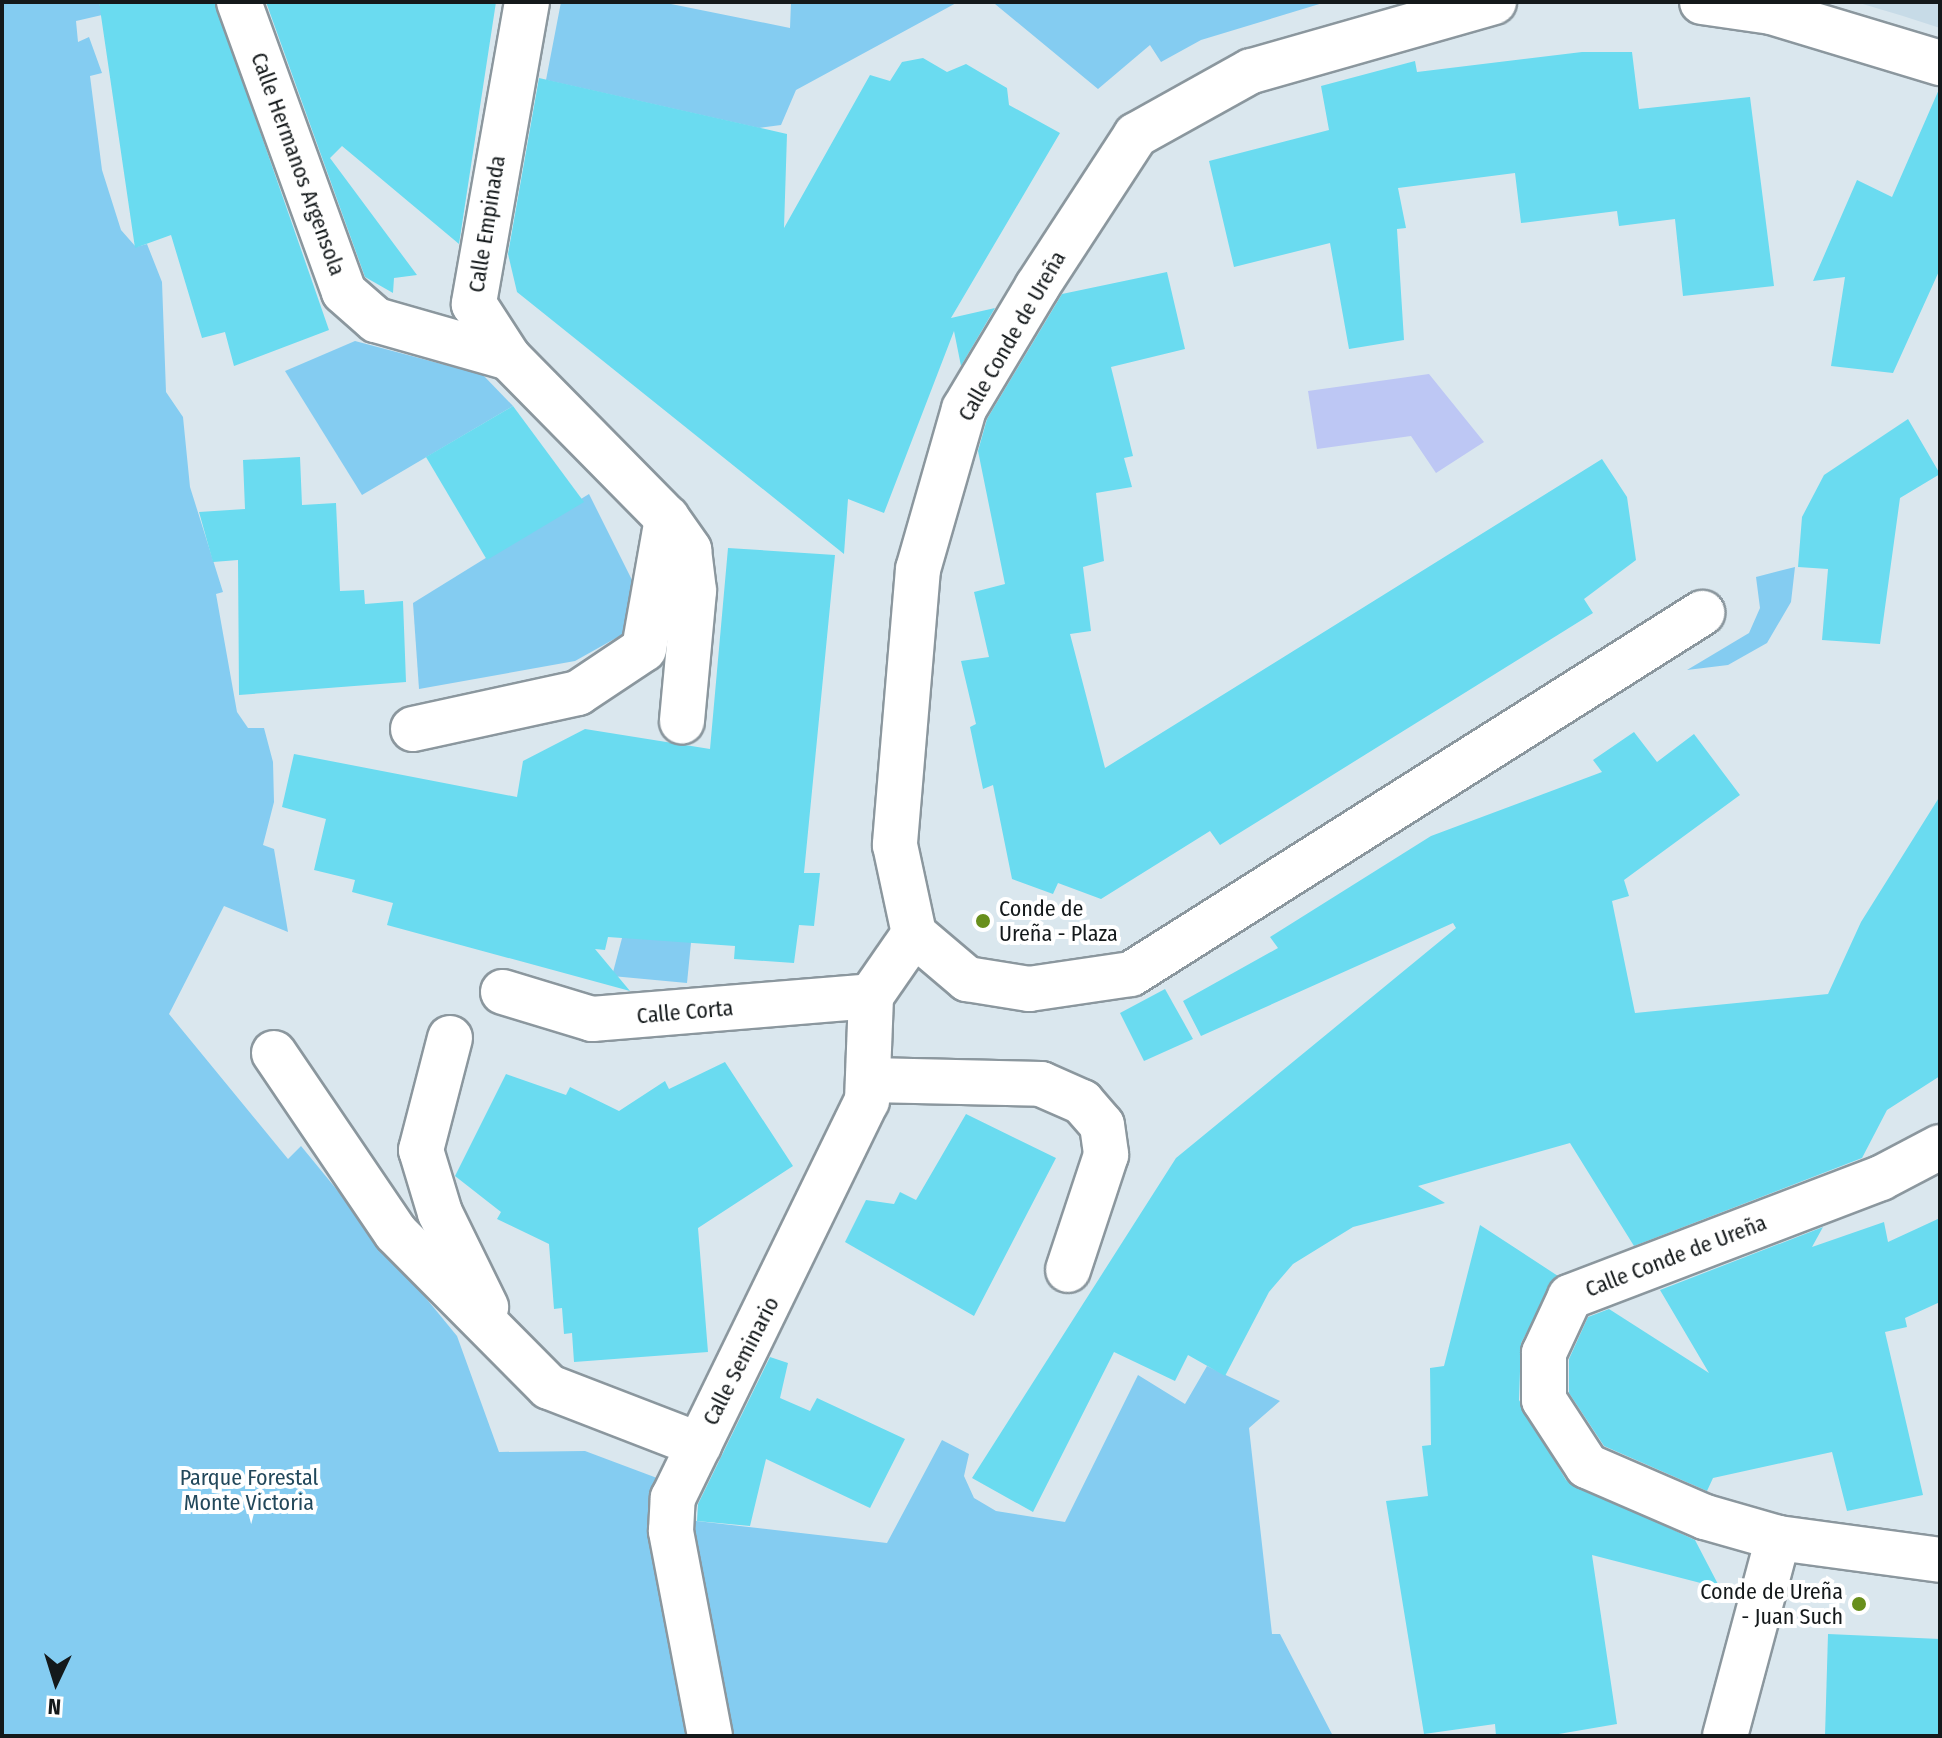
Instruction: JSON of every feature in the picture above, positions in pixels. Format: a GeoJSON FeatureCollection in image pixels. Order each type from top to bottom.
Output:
{"type":"FeatureCollection","features":[{"type":"Feature","properties":{"kind":"street","name":"Calle Hermanos Argensola"},"geometry":{"type":"LineString","coordinates":[[239,2],[344,292],[376,320],[509,358]]}},
{"type":"Feature","properties":{"kind":"street","name":"Calle Empinada"},"geometry":{"type":"LineString","coordinates":[[527,2],[474,304],[509,358],[667,518],[689,550],[694,591],[682,721]]}},
{"type":"Feature","properties":{"kind":"street","name":"Calle Conde de Ureña"},"geometry":{"type":"LineString","coordinates":[[914,934],[895,845],[918,569],[964,409],[1037,287],[1136,135],[1251,71],[1494,2]]}},
{"type":"Feature","properties":{"kind":"street"},"geometry":{"type":"LineString","coordinates":[[1702,2],[1771,12],[1940,63]]}},
{"type":"Feature","properties":{"kind":"street"},"geometry":{"type":"LineString","coordinates":[[413,729],[578,693],[644,649],[667,518]]}},
{"type":"Feature","properties":{"kind":"street"},"geometry":{"type":"LineString","coordinates":[[871,996],[914,934],[967,979],[1029,989],[1131,974],[1702,613]]}},
{"type":"Feature","properties":{"kind":"street","name":"Calle Corta"},"geometry":{"type":"LineString","coordinates":[[503,992],[592,1019],[871,996]]}},
{"type":"Feature","properties":{"kind":"street","name":"Calle Seminario"},"geometry":{"type":"LineString","coordinates":[[710,1736],[671,1531],[673,1498],[819,1207],[870,1080],[871,996]]}},
{"type":"Feature","properties":{"kind":"street"},"geometry":{"type":"LineString","coordinates":[[450,1038],[421,1150],[440,1213],[504,1342]]}},
{"type":"Feature","properties":{"kind":"street"},"geometry":{"type":"LineString","coordinates":[[274,1053],[396,1233],[549,1387],[699,1445]]}},
{"type":"Feature","properties":{"kind":"street"},"geometry":{"type":"LineString","coordinates":[[870,1080],[1041,1084],[1082,1102],[1102,1125],[1106,1155],[1068,1270]]}},
{"type":"Feature","properties":{"kind":"street","name":"Calle Conde de Ureña"},"geometry":{"type":"LineString","coordinates":[[1940,1147],[1881,1178],[1570,1297],[1544,1353],[1544,1400],[1587,1466],[1705,1517],[1778,1538],[1940,1560]]}},
{"type":"Feature","properties":{"kind":"street"},"geometry":{"type":"LineString","coordinates":[[1725,1736],[1778,1538]]}},
{"type":"Feature","properties":{"kind":"shaded area"},"geometry":{"type":"Polygon","coordinates":[[[1856,2],[1940,2],[1940,28],[1903,16],[1856,2]]]}},
{"type":"Feature","properties":{"kind":"shaded area"},"geometry":{"type":"Polygon","coordinates":[[[1429,374],[1484,442],[1436,473],[1411,436],[1317,449],[1308,391],[1429,374]]]}},
{"type":"Feature","properties":{"kind":"green space","name":"Parque Forestal Monte Victoria"},"geometry":{"type":"Polygon","coordinates":[[[2,2],[99,2],[102,15],[76,21],[78,42],[89,37],[102,73],[90,76],[102,170],[121,230],[136,247],[147,244],[162,282],[166,392],[183,417],[190,487],[223,592],[216,594],[237,712],[248,728],[264,728],[273,762],[274,802],[263,845],[274,849],[288,932],[224,906],[169,1014],[288,1159],[301,1146],[457,1336],[499,1452],[585,1451],[657,1478],[659,1532],[688,1520],[887,1543],[942,1440],[969,1454],[964,1476],[974,1498],[996,1511],[1065,1522],[1138,1375],[1185,1404],[1207,1366],[1280,1401],[1249,1428],[1272,1634],[1280,1634],[1333,1736],[2,1736],[2,2]]]}},
{"type":"Feature","properties":{"kind":"green space"},"geometry":{"type":"Polygon","coordinates":[[[561,2],[666,3],[790,28],[791,2],[958,2],[796,90],[781,125],[759,128],[546,80],[561,2]]]}},
{"type":"Feature","properties":{"kind":"green space"},"geometry":{"type":"Polygon","coordinates":[[[983,2],[1326,2],[1201,40],[1161,62],[1150,45],[1098,89],[995,4],[983,2]]]}},
{"type":"Feature","properties":{"kind":"green space"},"geometry":{"type":"Polygon","coordinates":[[[355,341],[483,375],[513,406],[362,495],[285,371],[355,341]]]}},
{"type":"Feature","properties":{"kind":"green space"},"geometry":{"type":"Polygon","coordinates":[[[589,494],[635,586],[625,633],[575,661],[419,689],[413,603],[589,494]]]}},
{"type":"Feature","properties":{"kind":"green space"},"geometry":{"type":"Polygon","coordinates":[[[1795,567],[1791,602],[1767,643],[1728,665],[1687,670],[1749,633],[1760,608],[1756,577],[1795,567]]]}},
{"type":"Feature","properties":{"kind":"green space"},"geometry":{"type":"Polygon","coordinates":[[[670,756],[709,761],[687,983],[612,976],[670,756]]]}},
{"type":"Feature","properties":{"kind":"building"},"geometry":{"type":"Polygon","coordinates":[[[99,2],[215,2],[329,330],[234,366],[225,332],[202,338],[171,235],[135,248],[99,2]]]}},
{"type":"Feature","properties":{"kind":"building"},"geometry":{"type":"Polygon","coordinates":[[[266,2],[496,2],[459,244],[342,146],[330,158],[417,275],[394,278],[393,293],[365,277],[266,2]]]}},
{"type":"Feature","properties":{"kind":"building"},"geometry":{"type":"Polygon","coordinates":[[[1582,52],[1632,52],[1639,109],[1750,97],[1774,286],[1683,296],[1675,219],[1619,226],[1617,211],[1521,223],[1515,173],[1398,188],[1406,228],[1397,229],[1404,340],[1349,349],[1330,243],[1234,267],[1209,161],[1329,130],[1321,86],[1415,61],[1417,72],[1582,52]]]}},
{"type":"Feature","properties":{"kind":"building"},"geometry":{"type":"Polygon","coordinates":[[[923,58],[947,72],[966,64],[1007,88],[1009,105],[1060,133],[951,318],[995,308],[961,366],[954,331],[884,513],[848,499],[844,554],[517,292],[508,254],[539,78],[787,134],[784,228],[870,75],[890,81],[902,62],[923,58]]]}},
{"type":"Feature","properties":{"kind":"building"},"geometry":{"type":"Polygon","coordinates":[[[1940,87],[1940,269],[1893,373],[1831,366],[1845,277],[1813,281],[1857,180],[1892,197],[1940,87]]]}},
{"type":"Feature","properties":{"kind":"building"},"geometry":{"type":"Polygon","coordinates":[[[1167,272],[1185,349],[1111,367],[1133,456],[1124,458],[1132,487],[1096,493],[1104,561],[1083,567],[1091,631],[1070,634],[1105,768],[1602,459],[1627,497],[1636,560],[1584,599],[1593,613],[1220,845],[1210,831],[1101,899],[1058,883],[1053,894],[1012,879],[993,785],[983,789],[970,727],[976,724],[961,661],[989,657],[974,592],[1005,584],[978,451],[987,419],[1062,294],[1167,272]]]}},
{"type":"Feature","properties":{"kind":"building"},"geometry":{"type":"Polygon","coordinates":[[[513,406],[584,502],[487,560],[426,457],[513,406]]]}},
{"type":"Feature","properties":{"kind":"building"},"geometry":{"type":"Polygon","coordinates":[[[1908,419],[1940,474],[1900,498],[1880,644],[1822,640],[1828,569],[1798,567],[1802,517],[1824,475],[1908,419]]]}},
{"type":"Feature","properties":{"kind":"building"},"geometry":{"type":"Polygon","coordinates":[[[300,457],[302,505],[336,503],[340,591],[364,590],[365,604],[403,601],[406,682],[239,695],[238,560],[213,562],[199,512],[245,509],[243,460],[300,457]]]}},
{"type":"Feature","properties":{"kind":"building"},"geometry":{"type":"Polygon","coordinates":[[[728,548],[835,555],[804,873],[820,873],[814,926],[799,925],[794,963],[734,959],[735,946],[608,937],[605,950],[595,949],[630,991],[387,925],[393,903],[352,892],[355,880],[314,870],[326,819],[282,807],[294,754],[517,797],[523,761],[585,729],[710,749],[728,548]]]}},
{"type":"Feature","properties":{"kind":"building"},"geometry":{"type":"Polygon","coordinates":[[[1634,732],[1657,762],[1694,734],[1740,795],[1624,880],[1629,896],[1612,901],[1635,1013],[1828,994],[1861,922],[1940,796],[1940,1076],[1887,1110],[1862,1158],[1634,1246],[1570,1143],[1418,1186],[1445,1203],[1353,1227],[1293,1264],[1269,1292],[1225,1376],[1188,1355],[1175,1381],[1114,1352],[1033,1512],[972,1478],[1176,1158],[1456,928],[1453,923],[1201,1036],[1183,1001],[1278,948],[1270,937],[1431,836],[1602,772],[1593,760],[1634,732]]]}},
{"type":"Feature","properties":{"kind":"building"},"geometry":{"type":"Polygon","coordinates":[[[1165,989],[1193,1039],[1144,1061],[1120,1013],[1165,989]]]}},
{"type":"Feature","properties":{"kind":"building"},"geometry":{"type":"Polygon","coordinates":[[[725,1062],[793,1166],[698,1228],[708,1352],[574,1362],[572,1333],[564,1334],[562,1308],[554,1309],[549,1244],[497,1219],[501,1212],[455,1176],[506,1074],[566,1095],[570,1087],[619,1111],[665,1081],[669,1089],[725,1062]]]}},
{"type":"Feature","properties":{"kind":"building"},"geometry":{"type":"Polygon","coordinates":[[[966,1114],[1056,1158],[974,1316],[845,1242],[866,1200],[894,1204],[900,1192],[916,1200],[966,1114]]]}},
{"type":"Feature","properties":{"kind":"building"},"geometry":{"type":"Polygon","coordinates":[[[1940,1218],[1940,1302],[1905,1318],[1907,1327],[1885,1332],[1923,1495],[1847,1511],[1832,1452],[1713,1478],[1707,1491],[1604,1446],[1569,1393],[1569,1359],[1588,1317],[1609,1309],[1709,1373],[1660,1290],[1823,1227],[1812,1247],[1884,1222],[1888,1242],[1940,1218]]]}},
{"type":"Feature","properties":{"kind":"building"},"geometry":{"type":"Polygon","coordinates":[[[1480,1225],[1558,1276],[1521,1343],[1519,1400],[1566,1480],[1695,1540],[1720,1588],[1592,1555],[1617,1724],[1547,1736],[1496,1736],[1495,1724],[1424,1734],[1386,1501],[1428,1496],[1422,1446],[1431,1445],[1430,1368],[1444,1366],[1480,1225]]]}},
{"type":"Feature","properties":{"kind":"building"},"geometry":{"type":"Polygon","coordinates":[[[770,1357],[788,1363],[780,1398],[810,1411],[817,1398],[905,1439],[870,1508],[766,1459],[750,1526],[697,1521],[698,1504],[770,1357]]]}},
{"type":"Feature","properties":{"kind":"building"},"geometry":{"type":"Polygon","coordinates":[[[1828,1634],[1940,1639],[1940,1736],[1825,1736],[1828,1634]]]}},
{"type":"Feature","properties":{"kind":"place","name":"Conde de Ureña - Plaza"},"geometry":{"type":"Point","coordinates":[983,921]}},
{"type":"Feature","properties":{"kind":"place","name":"Conde de Ureña - Juan Such"},"geometry":{"type":"Point","coordinates":[1859,1604]}}]}
